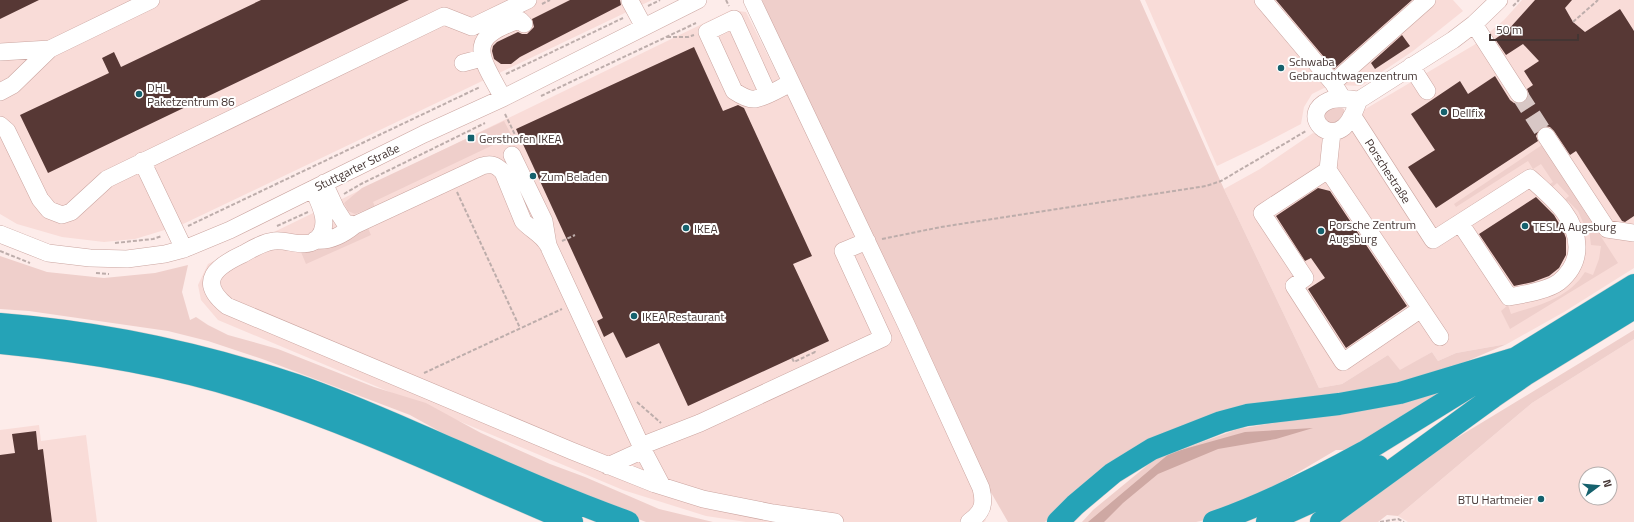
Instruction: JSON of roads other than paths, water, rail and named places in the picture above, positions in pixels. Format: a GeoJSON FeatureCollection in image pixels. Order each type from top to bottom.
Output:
{"type":"FeatureCollection","features":[{"type":"Feature","properties":{"kind":"highway"},"geometry":{"type":"LineString","coordinates":[[1214,522],[1268,501],[1324,474],[1397,432],[1634,285]]}},
{"type":"Feature","properties":{"kind":"highway"},"geometry":{"type":"LineString","coordinates":[[1321,522],[1538,366],[1634,308]]}},
{"type":"Feature","properties":{"kind":"highway"},"geometry":{"type":"LineString","coordinates":[[0,324],[67,331],[149,345],[200,357],[296,385],[380,418],[586,506],[628,522]]}},
{"type":"Feature","properties":{"kind":"highway"},"geometry":{"type":"LineString","coordinates":[[0,343],[107,357],[182,372],[242,388],[290,404],[381,439],[572,522]]}},
{"type":"Feature","properties":{"kind":"highway"},"geometry":{"type":"LineString","coordinates":[[1058,522],[1075,505],[1113,473],[1152,449],[1221,422],[1247,415],[1339,404],[1400,393],[1431,385],[1516,358]]}},
{"type":"Feature","properties":{"kind":"highway"},"geometry":{"type":"LineString","coordinates":[[1267,522],[1320,498],[1373,469],[1493,397]]}},
{"type":"Feature","properties":{"kind":"street"},"geometry":{"type":"LineString","coordinates":[[0,92],[13,85],[50,49],[151,0]]}},
{"type":"Feature","properties":{"kind":"street"},"geometry":{"type":"LineString","coordinates":[[0,125],[7,131],[40,199],[48,210],[62,215],[71,212],[107,179],[444,16],[472,27],[528,0]]}},
{"type":"Feature","properties":{"kind":"street","name":"Stuttgarter Straße"},"geometry":{"type":"LineString","coordinates":[[0,234],[48,253],[90,258],[126,258],[165,254],[184,249],[230,230],[424,134],[507,104],[644,27],[698,0]]}},
{"type":"Feature","properties":{"kind":"street"},"geometry":{"type":"LineString","coordinates":[[752,0],[981,488],[984,498],[982,507],[978,516],[969,522]]}},
{"type":"Feature","properties":{"kind":"street"},"geometry":{"type":"LineString","coordinates":[[1263,0],[1333,83],[1351,99],[1351,117],[1343,128],[1332,132],[1322,129],[1317,124],[1316,114],[1318,108],[1328,101],[1351,99],[1411,66],[1474,24],[1499,0]]}},
{"type":"Feature","properties":{"kind":"street"},"geometry":{"type":"LineString","coordinates":[[1333,83],[1427,0]]}},
{"type":"Feature","properties":{"kind":"street"},"geometry":{"type":"LineString","coordinates":[[633,6],[644,27]]}},
{"type":"Feature","properties":{"kind":"street"},"geometry":{"type":"LineString","coordinates":[[768,94],[734,19],[704,26],[734,92],[743,97],[755,99],[768,94],[791,83]]}},
{"type":"Feature","properties":{"kind":"street"},"geometry":{"type":"LineString","coordinates":[[507,104],[482,58],[481,45],[486,37],[493,32],[515,21],[522,20],[524,24]]}},
{"type":"Feature","properties":{"kind":"street"},"geometry":{"type":"LineString","coordinates":[[1474,24],[1519,94]]}},
{"type":"Feature","properties":{"kind":"street"},"geometry":{"type":"LineString","coordinates":[[0,52],[50,49]]}},
{"type":"Feature","properties":{"kind":"street"},"geometry":{"type":"LineString","coordinates":[[463,64],[482,58]]}},
{"type":"Feature","properties":{"kind":"street"},"geometry":{"type":"LineString","coordinates":[[1411,66],[1428,91]]}},
{"type":"Feature","properties":{"kind":"street","name":"Porschestraße"},"geometry":{"type":"LineString","coordinates":[[1351,117],[1356,121],[1433,240],[1460,223]]}},
{"type":"Feature","properties":{"kind":"street"},"geometry":{"type":"LineString","coordinates":[[1332,132],[1328,170],[1440,337]]}},
{"type":"Feature","properties":{"kind":"street"},"geometry":{"type":"LineString","coordinates":[[1546,136],[1607,229],[1634,233]]}},
{"type":"Feature","properties":{"kind":"street"},"geometry":{"type":"LineString","coordinates":[[493,165],[517,153],[544,221],[548,245]]}},
{"type":"Feature","properties":{"kind":"street"},"geometry":{"type":"LineString","coordinates":[[142,161],[184,249]]}},
{"type":"Feature","properties":{"kind":"street"},"geometry":{"type":"LineString","coordinates":[[315,240],[324,241],[347,232],[356,225],[451,180],[487,164],[493,165],[502,172],[523,220],[528,226],[541,235],[548,245],[642,448],[662,486]]}},
{"type":"Feature","properties":{"kind":"street"},"geometry":{"type":"LineString","coordinates":[[1328,170],[1262,213],[1305,278],[1294,286],[1343,362],[1421,309]]}},
{"type":"Feature","properties":{"kind":"street"},"geometry":{"type":"LineString","coordinates":[[1530,178],[1556,202],[1572,223],[1577,239],[1577,256],[1570,270],[1559,282],[1538,291],[1509,297],[1460,223],[1530,178]]}},
{"type":"Feature","properties":{"kind":"street"},"geometry":{"type":"LineString","coordinates":[[318,186],[344,223],[356,225]]}},
{"type":"Feature","properties":{"kind":"street"},"geometry":{"type":"LineString","coordinates":[[318,186],[320,206],[324,223],[322,231],[315,240],[309,243],[301,244],[273,241],[226,262],[215,273],[212,279],[214,292],[219,300],[234,309],[608,466],[662,486],[703,499],[773,513],[835,522]]}},
{"type":"Feature","properties":{"kind":"street"},"geometry":{"type":"LineString","coordinates":[[608,466],[642,448],[700,423],[883,338],[843,251],[866,241]]}},
{"type":"Feature","properties":{"kind":"tunnel"},"geometry":{"type":"LineString","coordinates":[[1519,94],[1546,136]]}},
{"type":"Feature","properties":{"kind":"place","name":"Schwaba Gebrauchtwagenzentrum"},"geometry":{"type":"Point","coordinates":[1281,68]}},
{"type":"Feature","properties":{"kind":"place","name":"DHL Paketzentrum 86"},"geometry":{"type":"Point","coordinates":[139,94]}},
{"type":"Feature","properties":{"kind":"place","name":"Dellfix"},"geometry":{"type":"Point","coordinates":[1444,112]}},
{"type":"Feature","properties":{"kind":"place","name":"Gersthofen IKEA"},"geometry":{"type":"Point","coordinates":[471,138]}},
{"type":"Feature","properties":{"kind":"place","name":"Zum Beladen"},"geometry":{"type":"Point","coordinates":[533,176]}},
{"type":"Feature","properties":{"kind":"place","name":"TESLA Augsburg"},"geometry":{"type":"Point","coordinates":[1525,226]}},
{"type":"Feature","properties":{"kind":"place","name":"IKEA"},"geometry":{"type":"Point","coordinates":[686,228]}},
{"type":"Feature","properties":{"kind":"place","name":"Porsche Zentrum Augsburg"},"geometry":{"type":"Point","coordinates":[1321,231]}},
{"type":"Feature","properties":{"kind":"place","name":"IKEA Restaurant"},"geometry":{"type":"Point","coordinates":[634,316]}},
{"type":"Feature","properties":{"kind":"place","name":"BTU Hartmeier"},"geometry":{"type":"Point","coordinates":[1541,499]}}]}
